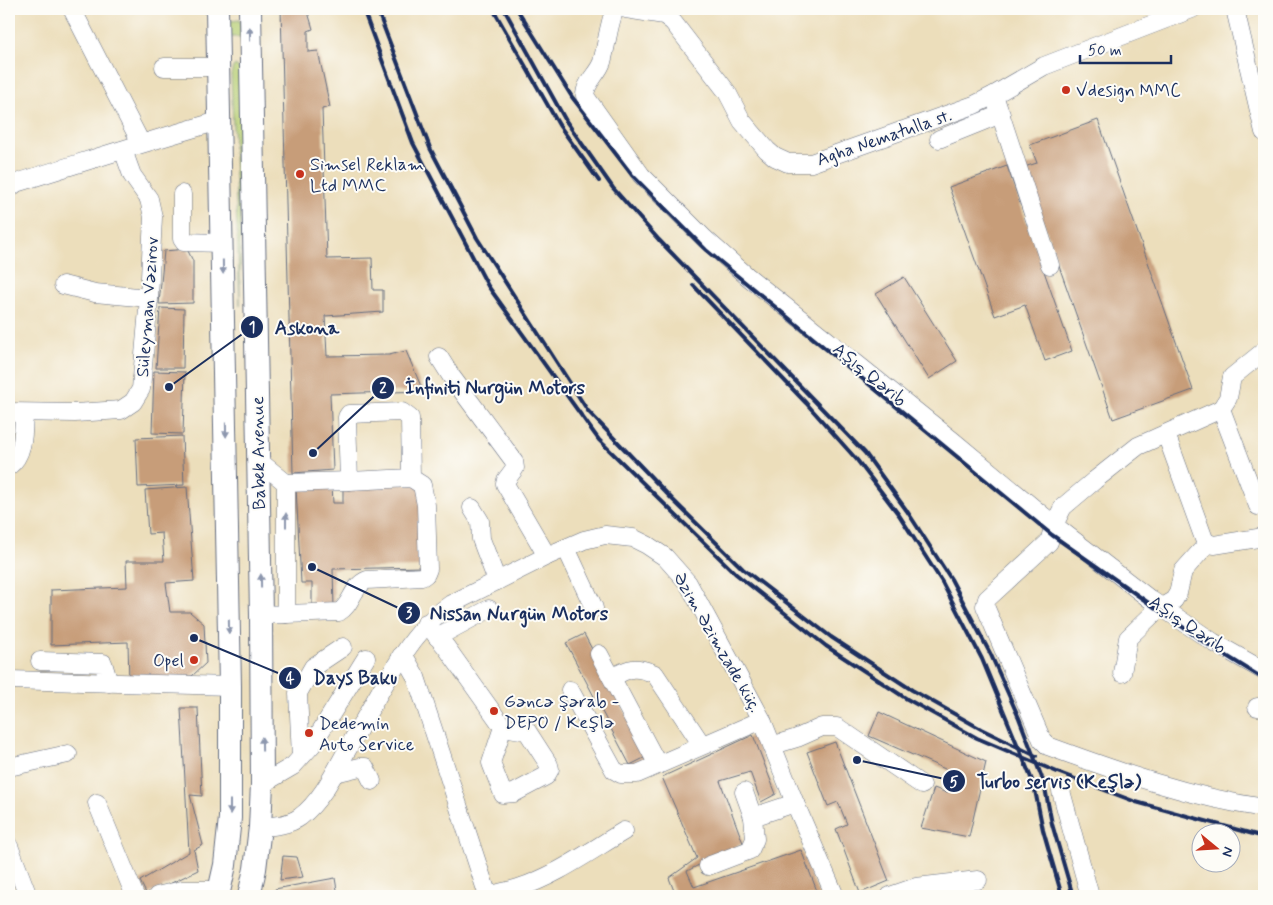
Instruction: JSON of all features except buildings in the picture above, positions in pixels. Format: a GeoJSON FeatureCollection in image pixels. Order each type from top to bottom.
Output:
{"type":"FeatureCollection","features":[{"type":"Feature","properties":{"kind":"main road","name":"Babek Avenue"},"geometry":{"type":"LineString","coordinates":[[217,9],[230,686],[230,818],[227,849],[219,893]]}},
{"type":"Feature","properties":{"kind":"main road","name":"Babek Avenue"},"geometry":{"type":"LineString","coordinates":[[249,896],[255,869],[260,827],[262,784],[259,461],[250,9]]}},
{"type":"Feature","properties":{"kind":"main road"},"geometry":{"type":"LineString","coordinates":[[221,197],[227,134],[226,66],[229,54],[234,51],[239,52],[243,56],[244,61],[247,256],[256,344]]}},
{"type":"Feature","properties":{"kind":"street"},"geometry":{"type":"LineString","coordinates":[[72,9],[141,143]]}},
{"type":"Feature","properties":{"kind":"street","name":"Aşıq Qərib"},"geometry":{"type":"LineString","coordinates":[[616,9],[611,20],[601,63],[585,90],[585,96],[641,175],[705,239],[747,276],[953,441],[1054,526],[1161,607],[1213,642],[1264,671]]}},
{"type":"Feature","properties":{"kind":"street","name":"Agha Nematulla st."},"geometry":{"type":"LineString","coordinates":[[626,9],[664,15],[673,22],[727,92],[742,121],[775,157],[788,163],[811,163],[974,105],[1044,66],[1192,9]]}},
{"type":"Feature","properties":{"kind":"street"},"geometry":{"type":"LineString","coordinates":[[1235,9],[1264,132]]}},
{"type":"Feature","properties":{"kind":"street"},"geometry":{"type":"LineString","coordinates":[[164,67],[218,67]]}},
{"type":"Feature","properties":{"kind":"street"},"geometry":{"type":"LineString","coordinates":[[994,95],[1050,265]]}},
{"type":"Feature","properties":{"kind":"street"},"geometry":{"type":"LineString","coordinates":[[938,139],[1001,114]]}},
{"type":"Feature","properties":{"kind":"street"},"geometry":{"type":"LineString","coordinates":[[9,189],[16,183],[141,143],[219,121]]}},
{"type":"Feature","properties":{"kind":"street","name":"Süleyman Vəzirov"},"geometry":{"type":"LineString","coordinates":[[16,412],[75,413],[121,410],[133,402],[141,389],[149,298],[152,216],[149,199],[132,174],[123,150]]}},
{"type":"Feature","properties":{"kind":"street"},"geometry":{"type":"LineString","coordinates":[[182,194],[182,239],[184,242],[222,243]]}},
{"type":"Feature","properties":{"kind":"street"},"geometry":{"type":"LineString","coordinates":[[63,285],[95,293],[149,298]]}},
{"type":"Feature","properties":{"kind":"street"},"geometry":{"type":"LineString","coordinates":[[1264,351],[1232,377],[1228,398],[1221,409],[1138,446],[1064,507],[1054,526],[1049,542],[986,598],[985,606],[1042,740],[1048,746],[1101,766],[1225,802],[1264,808]]}},
{"type":"Feature","properties":{"kind":"street"},"geometry":{"type":"LineString","coordinates":[[440,358],[451,376],[514,461],[515,468],[506,480],[506,484],[547,556]]}},
{"type":"Feature","properties":{"kind":"street"},"geometry":{"type":"LineString","coordinates":[[1221,409],[1258,506]]}},
{"type":"Feature","properties":{"kind":"street"},"geometry":{"type":"LineString","coordinates":[[9,466],[14,462],[21,448],[16,412]]}},
{"type":"Feature","properties":{"kind":"street"},"geometry":{"type":"LineString","coordinates":[[349,481],[347,417],[354,413],[402,412],[410,418],[411,478]]}},
{"type":"Feature","properties":{"kind":"street"},"geometry":{"type":"LineString","coordinates":[[1166,434],[1204,540],[1214,545],[1264,537]]}},
{"type":"Feature","properties":{"kind":"street"},"geometry":{"type":"LineString","coordinates":[[259,461],[286,483],[411,478],[422,484],[424,492],[427,550],[426,574],[422,577],[367,580],[362,582],[344,608],[339,612],[261,615]]}},
{"type":"Feature","properties":{"kind":"street"},"geometry":{"type":"LineString","coordinates":[[286,483],[286,614]]}},
{"type":"Feature","properties":{"kind":"street"},"geometry":{"type":"LineString","coordinates":[[472,508],[480,519],[481,539],[497,581]]}},
{"type":"Feature","properties":{"kind":"street","name":"Əzim Əzimzade küç."},"geometry":{"type":"LineString","coordinates":[[260,827],[290,823],[311,807],[335,773],[401,656],[432,630],[451,604],[547,556],[584,540],[605,535],[620,536],[633,538],[647,545],[664,557],[688,583],[774,745],[795,803],[836,896]]}},
{"type":"Feature","properties":{"kind":"street"},"geometry":{"type":"LineString","coordinates":[[1122,673],[1128,638],[1161,607],[1174,600],[1178,593],[1183,572],[1208,543]]}},
{"type":"Feature","properties":{"kind":"street"},"geometry":{"type":"LineString","coordinates":[[566,548],[594,608]]}},
{"type":"Feature","properties":{"kind":"street"},"geometry":{"type":"LineString","coordinates":[[489,609],[432,630],[503,727]]}},
{"type":"Feature","properties":{"kind":"street"},"geometry":{"type":"LineString","coordinates":[[301,757],[298,699],[300,690],[313,667],[342,647]]}},
{"type":"Feature","properties":{"kind":"street"},"geometry":{"type":"LineString","coordinates":[[599,654],[658,765]]}},
{"type":"Feature","properties":{"kind":"street"},"geometry":{"type":"LineString","coordinates":[[401,656],[407,661],[416,677],[488,896],[519,888],[555,872],[624,831]]}},
{"type":"Feature","properties":{"kind":"street"},"geometry":{"type":"LineString","coordinates":[[262,784],[293,766],[301,757],[324,727],[366,658]]}},
{"type":"Feature","properties":{"kind":"street"},"geometry":{"type":"LineString","coordinates":[[40,661],[103,663],[109,683]]}},
{"type":"Feature","properties":{"kind":"street"},"geometry":{"type":"LineString","coordinates":[[612,678],[624,670],[633,668],[643,669],[655,674],[702,746]]}},
{"type":"Feature","properties":{"kind":"street"},"geometry":{"type":"LineString","coordinates":[[9,680],[230,686]]}},
{"type":"Feature","properties":{"kind":"street"},"geometry":{"type":"LineString","coordinates":[[570,690],[614,770],[620,774],[633,775],[762,720]]}},
{"type":"Feature","properties":{"kind":"street"},"geometry":{"type":"LineString","coordinates":[[774,745],[822,727],[837,727],[922,785]]}},
{"type":"Feature","properties":{"kind":"street"},"geometry":{"type":"LineString","coordinates":[[9,767],[68,754]]}},
{"type":"Feature","properties":{"kind":"street"},"geometry":{"type":"LineString","coordinates":[[335,773],[365,767],[372,781]]}},
{"type":"Feature","properties":{"kind":"street"},"geometry":{"type":"LineString","coordinates":[[1061,791],[1090,896]]}},
{"type":"Feature","properties":{"kind":"street"},"geometry":{"type":"LineString","coordinates":[[708,866],[750,850],[755,839],[753,817],[744,792]]}},
{"type":"Feature","properties":{"kind":"street"},"geometry":{"type":"LineString","coordinates":[[97,803],[135,896]]}},
{"type":"Feature","properties":{"kind":"street"},"geometry":{"type":"LineString","coordinates":[[753,817],[795,803]]}},
{"type":"Feature","properties":{"kind":"street"},"geometry":{"type":"LineString","coordinates":[[9,846],[28,896]]}},
{"type":"Feature","properties":{"kind":"street"},"geometry":{"type":"LineString","coordinates":[[890,896],[916,887],[978,880]]}},
{"type":"Feature","properties":{"kind":"street"},"geometry":{"type":"LineString","coordinates":[[156,896],[181,893],[219,893]]}},
{"type":"Feature","properties":{"kind":"green space"},"geometry":{"type":"Polygon","coordinates":[[[223,14],[230,21],[240,20],[240,37],[231,37],[223,45],[223,14]]]}},
{"type":"Feature","properties":{"kind":"green space"},"geometry":{"type":"Polygon","coordinates":[[[236,65],[241,71],[240,306],[231,75],[233,67],[236,65]]]}},
{"type":"Feature","properties":{"kind":"railway"},"geometry":{"type":"LineString","coordinates":[[363,9],[413,143],[488,286],[599,440],[736,574],[826,646],[907,699],[977,738],[1057,772],[1136,802],[1264,837]]}},
{"type":"Feature","properties":{"kind":"railway"},"geometry":{"type":"LineString","coordinates":[[377,9],[430,148],[477,238],[588,411],[673,500],[743,569],[831,637],[912,690],[981,729],[1036,756]]}},
{"type":"Feature","properties":{"kind":"railway"},"geometry":{"type":"LineString","coordinates":[[493,9],[559,125],[599,181]]}},
{"type":"Feature","properties":{"kind":"railway"},"geometry":{"type":"LineString","coordinates":[[504,9],[566,121],[613,188],[659,240],[865,453],[907,511],[951,579],[991,655],[1019,718],[1044,783],[1052,824],[1073,896]]}},
{"type":"Feature","properties":{"kind":"railway"},"geometry":{"type":"LineString","coordinates":[[517,9],[572,97],[632,175],[706,250],[1052,535],[1204,642],[1264,679]]}},
{"type":"Feature","properties":{"kind":"railway"},"geometry":{"type":"LineString","coordinates":[[693,285],[806,403],[857,460],[899,515],[942,582],[982,659],[1034,785],[1043,830],[1062,896]]}},
{"type":"Feature","properties":{"kind":"place","name":"Vdesign MMC"},"geometry":{"type":"Point","coordinates":[1066,90]}},
{"type":"Feature","properties":{"kind":"place","name":"Simsel Reklam Ltd MMC"},"geometry":{"type":"Point","coordinates":[300,174]}},
{"type":"Feature","properties":{"kind":"place","name":"Askona"},"geometry":{"type":"Point","coordinates":[169,387]}},
{"type":"Feature","properties":{"kind":"place","name":"İnfiniti Nurgün Motors"},"geometry":{"type":"Point","coordinates":[313,453]}},
{"type":"Feature","properties":{"kind":"place","name":"Nissan Nurgün Motors"},"geometry":{"type":"Point","coordinates":[312,567]}},
{"type":"Feature","properties":{"kind":"place","name":"Days Baku"},"geometry":{"type":"Point","coordinates":[194,638]}},
{"type":"Feature","properties":{"kind":"place","name":"Opel"},"geometry":{"type":"Point","coordinates":[194,660]}},
{"type":"Feature","properties":{"kind":"place","name":"Gəncə Şərab - DEPO / Keşlə"},"geometry":{"type":"Point","coordinates":[494,711]}},
{"type":"Feature","properties":{"kind":"place","name":"Dedemin Auto Service"},"geometry":{"type":"Point","coordinates":[309,733]}},
{"type":"Feature","properties":{"kind":"place","name":"Turbo servis (Keşlə)"},"geometry":{"type":"Point","coordinates":[857,760]}}]}
